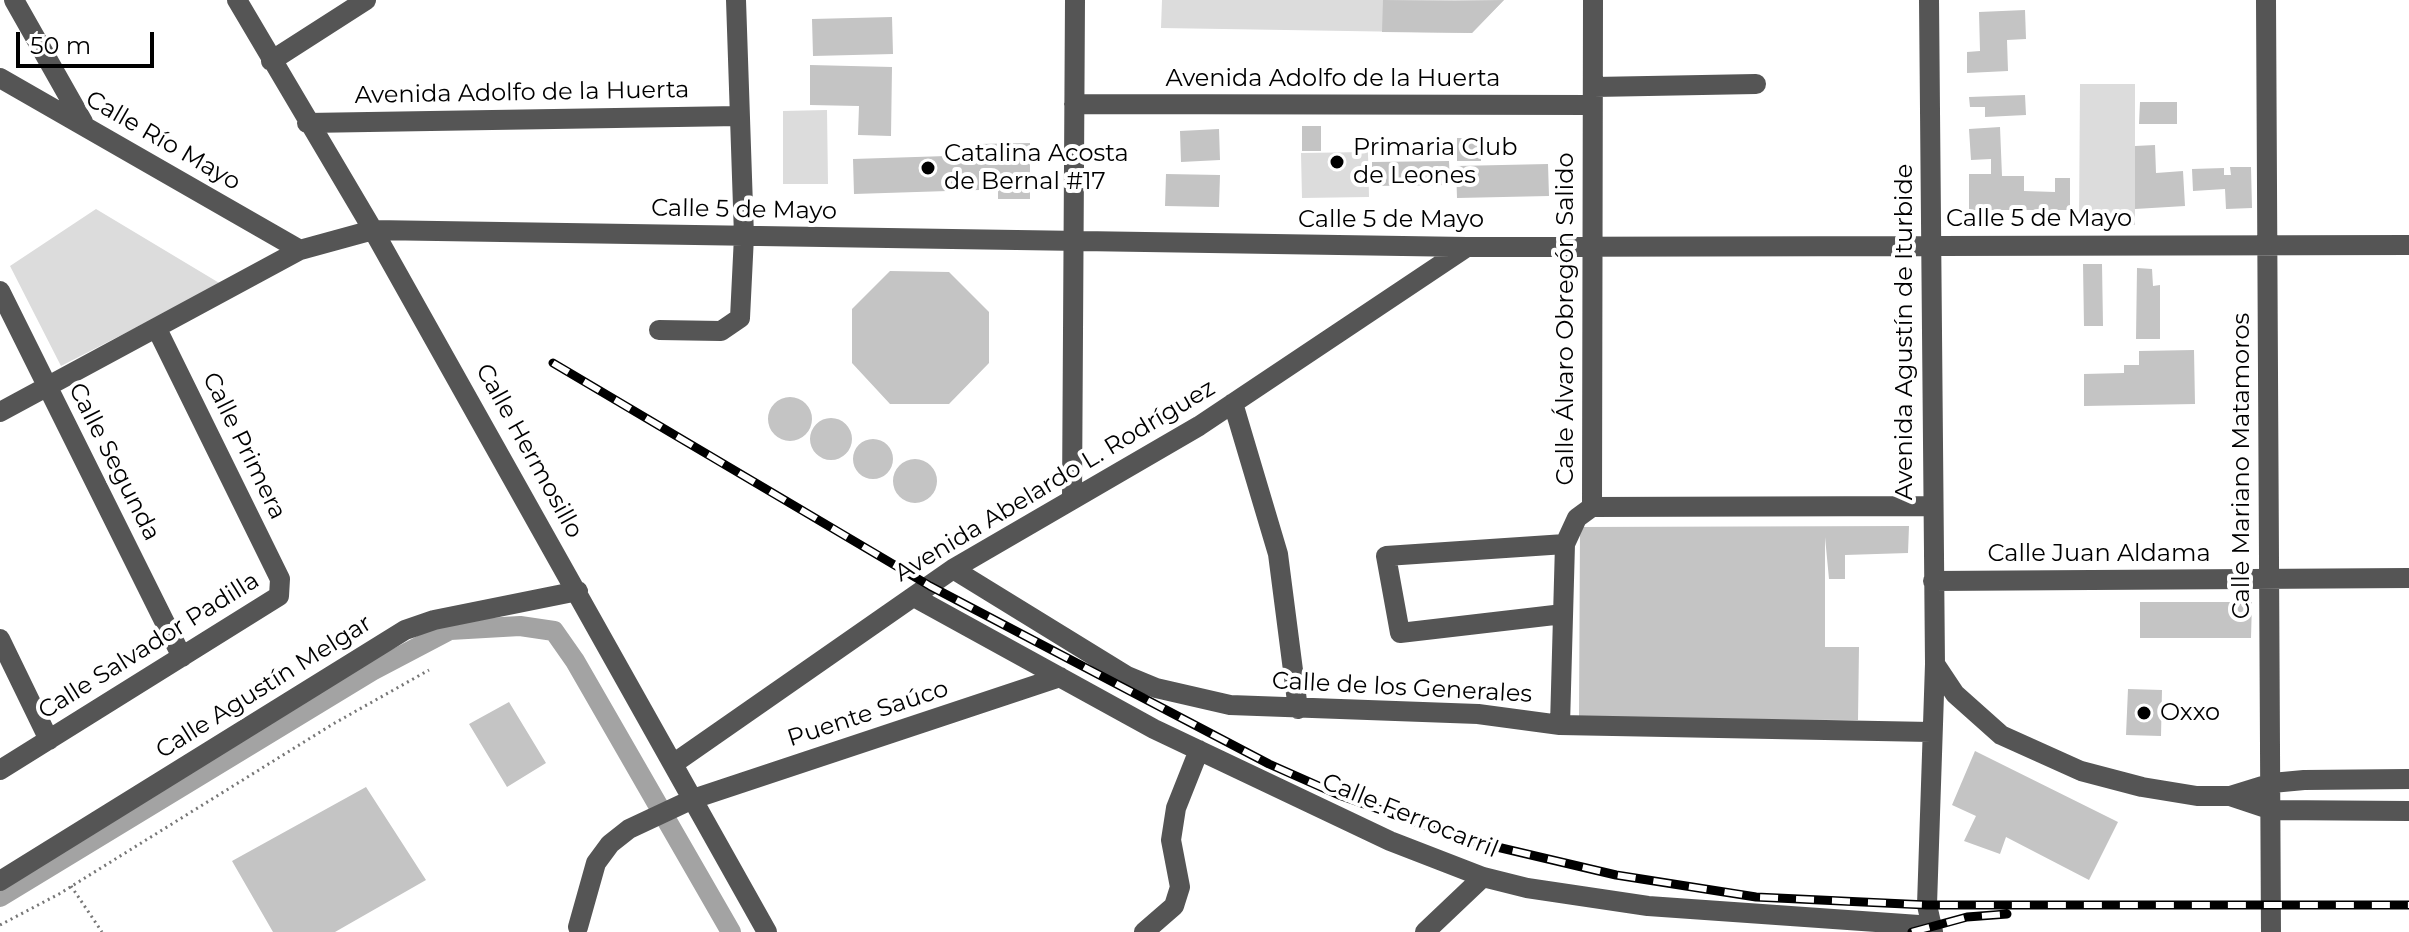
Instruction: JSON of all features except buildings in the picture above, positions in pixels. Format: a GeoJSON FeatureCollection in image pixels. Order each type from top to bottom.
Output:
{"type":"FeatureCollection","features":[{"type":"Feature","properties":{"kind":"street"},"geometry":{"type":"LineString","coordinates":[[14,0],[84,124]]}},
{"type":"Feature","properties":{"kind":"street","name":"Calle Hermosillo"},"geometry":{"type":"LineString","coordinates":[[237,0],[373,230],[767,932]]}},
{"type":"Feature","properties":{"kind":"street"},"geometry":{"type":"LineString","coordinates":[[271,61],[366,0]]}},
{"type":"Feature","properties":{"kind":"street"},"geometry":{"type":"LineString","coordinates":[[659,330],[721,331],[740,318],[744,236],[736,0]]}},
{"type":"Feature","properties":{"kind":"street"},"geometry":{"type":"LineString","coordinates":[[1072,499],[1071,242],[1075,0]]}},
{"type":"Feature","properties":{"kind":"street","name":"Calle Álvaro Obregón Salido"},"geometry":{"type":"LineString","coordinates":[[1565,544],[1577,518],[1592,507],[1593,0]]}},
{"type":"Feature","properties":{"kind":"street","name":"Avenida Agustín de Iturbide"},"geometry":{"type":"LineString","coordinates":[[1929,0],[1935,664],[1927,905],[1933,929]]}},
{"type":"Feature","properties":{"kind":"street","name":"Calle Mariano Matamoros"},"geometry":{"type":"LineString","coordinates":[[2266,0],[2271,932]]}},
{"type":"Feature","properties":{"kind":"street","name":"Calle Río Mayo"},"geometry":{"type":"LineString","coordinates":[[0,78],[300,250]]}},
{"type":"Feature","properties":{"kind":"street","name":"Avenida Adolfo de la Huerta"},"geometry":{"type":"LineString","coordinates":[[1074,104],[1593,96],[1756,84]]}},
{"type":"Feature","properties":{"kind":"street","name":"Avenida Adolfo de la Huerta"},"geometry":{"type":"LineString","coordinates":[[307,123],[739,116]]}},
{"type":"Feature","properties":{"kind":"street","name":"Calle 5 de Mayo"},"geometry":{"type":"LineString","coordinates":[[0,412],[300,250],[373,230],[1467,247],[2409,245]]}},
{"type":"Feature","properties":{"kind":"street","name":"Avenida Abelardo L. Rodríguez"},"geometry":{"type":"LineString","coordinates":[[673,764],[953,569],[1233,403],[1467,247]]}},
{"type":"Feature","properties":{"kind":"street","name":"Calle Segunda"},"geometry":{"type":"LineString","coordinates":[[0,291],[182,657]]}},
{"type":"Feature","properties":{"kind":"street","name":"Calle Primera"},"geometry":{"type":"LineString","coordinates":[[157,329],[280,579],[281,588]]}},
{"type":"Feature","properties":{"kind":"street"},"geometry":{"type":"LineString","coordinates":[[1233,403],[1278,554],[1298,709]]}},
{"type":"Feature","properties":{"kind":"street"},"geometry":{"type":"LineString","coordinates":[[1592,507],[1932,506]]}},
{"type":"Feature","properties":{"kind":"street"},"geometry":{"type":"LineString","coordinates":[[1560,725],[1565,544],[1386,556],[1400,633],[1563,614]]}},
{"type":"Feature","properties":{"kind":"street","name":"Calle de los Generales"},"geometry":{"type":"LineString","coordinates":[[953,569],[1127,676],[1156,688],[1230,705],[1478,714],[1560,725],[1931,732]]}},
{"type":"Feature","properties":{"kind":"street","name":"Calle Juan Aldama"},"geometry":{"type":"LineString","coordinates":[[1933,581],[2409,578]]}},
{"type":"Feature","properties":{"kind":"street","name":"Calle Salvador Padilla"},"geometry":{"type":"LineString","coordinates":[[0,770],[272,602],[281,588]]}},
{"type":"Feature","properties":{"kind":"street","name":"Calle Agustín Melgar"},"geometry":{"type":"LineString","coordinates":[[0,881],[405,630],[434,620],[578,591]]}},
{"type":"Feature","properties":{"kind":"street","name":"Calle Ferrocarril"},"geometry":{"type":"LineString","coordinates":[[914,597],[1199,750],[1390,841],[1483,877],[1527,888],[1799,925],[1933,929]]}},
{"type":"Feature","properties":{"kind":"street"},"geometry":{"type":"LineString","coordinates":[[0,639],[49,740]]}},
{"type":"Feature","properties":{"kind":"street"},"geometry":{"type":"LineString","coordinates":[[1935,664],[1955,694],[1976,717],[2031,751],[2081,771],[2142,787],[2197,796],[2230,796],[2272,783],[2409,779]]}},
{"type":"Feature","properties":{"kind":"street","name":"Puente Saúco"},"geometry":{"type":"LineString","coordinates":[[578,927],[596,863],[610,844],[629,829],[692,800],[1060,677]]}},
{"type":"Feature","properties":{"kind":"street"},"geometry":{"type":"LineString","coordinates":[[1144,932],[1174,906],[1180,887],[1171,840],[1176,808],[1199,750]]}},
{"type":"Feature","properties":{"kind":"street"},"geometry":{"type":"LineString","coordinates":[[2230,796],[2272,810],[2409,811]]}},
{"type":"Feature","properties":{"kind":"street"},"geometry":{"type":"LineString","coordinates":[[1425,932],[1483,877]]}},
{"type":"Feature","properties":{"kind":"path"},"geometry":{"type":"LineString","coordinates":[[0,925],[71,886],[333,724],[429,670]]}},
{"type":"Feature","properties":{"kind":"path"},"geometry":{"type":"LineString","coordinates":[[71,886],[102,932]]}},
{"type":"Feature","properties":{"kind":"shaded area"},"geometry":{"type":"Polygon","coordinates":[[[1162,0],[1504,0],[1472,33],[1161,28],[1162,0]]]}},
{"type":"Feature","properties":{"kind":"shaded area"},"geometry":{"type":"Polygon","coordinates":[[[2080,84],[2135,84],[2135,225],[2079,225],[2080,84]]]}},
{"type":"Feature","properties":{"kind":"shaded area"},"geometry":{"type":"Polygon","coordinates":[[[827,110],[828,184],[783,184],[783,111],[827,110]]]}},
{"type":"Feature","properties":{"kind":"shaded area"},"geometry":{"type":"Polygon","coordinates":[[[1368,152],[1369,197],[1302,198],[1301,153],[1368,152]]]}},
{"type":"Feature","properties":{"kind":"shaded area"},"geometry":{"type":"Polygon","coordinates":[[[96,209],[221,284],[61,366],[10,266],[96,209]]]}},
{"type":"Feature","properties":{"kind":"waterway"},"geometry":{"type":"LineString","coordinates":[[0,897],[372,671],[450,630],[520,626],[554,631],[575,661],[731,932]]}},
{"type":"Feature","properties":{"kind":"railway"},"geometry":{"type":"LineString","coordinates":[[553,363],[930,586],[1269,764],[1339,795],[1463,839],[1616,875],[1756,897],[1927,905],[2409,905]]}},
{"type":"Feature","properties":{"kind":"railway"},"geometry":{"type":"LineString","coordinates":[[1912,932],[1967,917],[2007,914]]}},
{"type":"Feature","properties":{"kind":"place","name":"Primaria Club de Leones"},"geometry":{"type":"Point","coordinates":[1337,162]}},
{"type":"Feature","properties":{"kind":"place","name":"Catalina Acosta de Bernal #17"},"geometry":{"type":"Point","coordinates":[928,168]}},
{"type":"Feature","properties":{"kind":"place","name":"Oxxo"},"geometry":{"type":"Point","coordinates":[2144,713]}}]}
